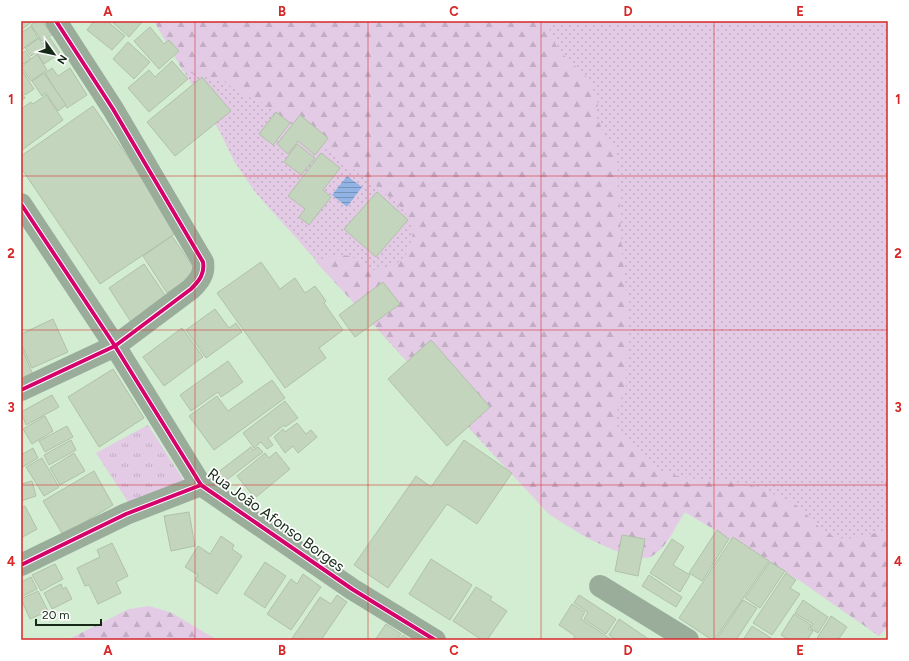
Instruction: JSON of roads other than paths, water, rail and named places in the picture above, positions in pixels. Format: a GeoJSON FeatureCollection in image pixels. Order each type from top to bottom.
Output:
{"type":"FeatureCollection","features":[{"type":"Feature","properties":{"kind":"street"},"geometry":{"type":"LineString","coordinates":[[21,390],[115,346],[191,289],[204,273],[203,262],[114,109],[56,21]]}},
{"type":"Feature","properties":{"kind":"street","name":"Rua João Afonso Borges"},"geometry":{"type":"LineString","coordinates":[[21,204],[115,346],[201,485],[352,589],[435,640]]}},
{"type":"Feature","properties":{"kind":"street"},"geometry":{"type":"LineString","coordinates":[[21,565],[126,514],[201,485]]}},
{"type":"Feature","properties":{"kind":"street"},"geometry":{"type":"LineString","coordinates":[[600,586],[688,640]]}},
{"type":"Feature","properties":{"kind":"water"},"geometry":{"type":"Polygon","coordinates":[[[347,176],[362,187],[347,207],[332,195],[347,176]]]}}]}
